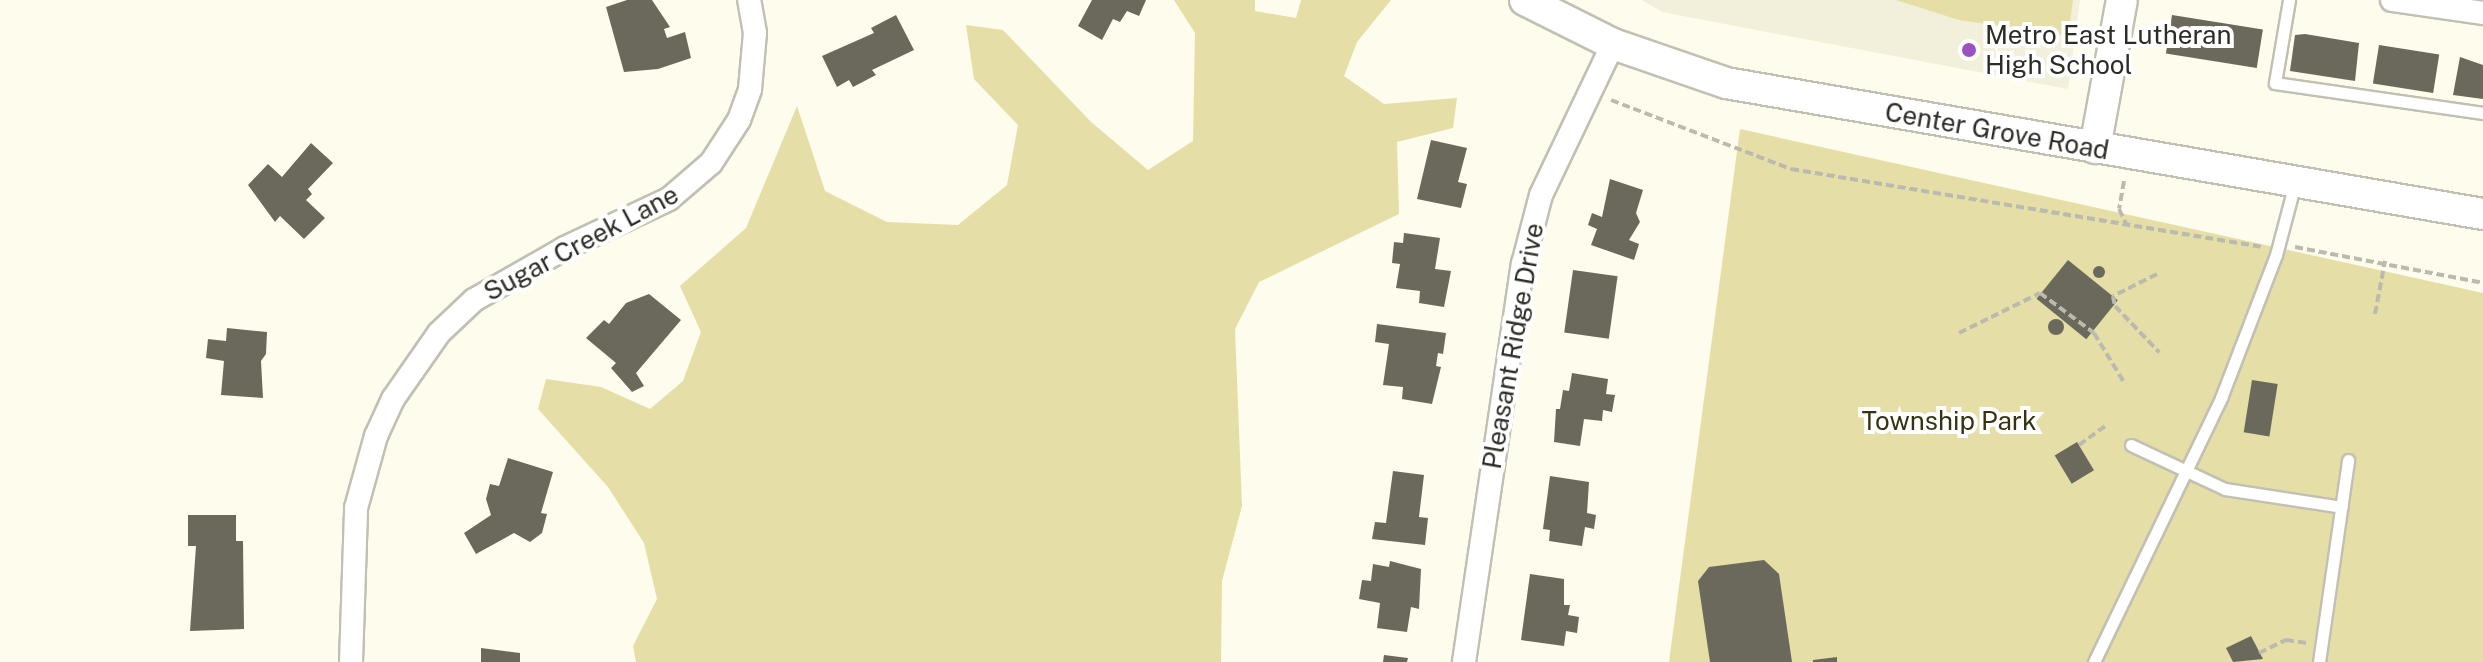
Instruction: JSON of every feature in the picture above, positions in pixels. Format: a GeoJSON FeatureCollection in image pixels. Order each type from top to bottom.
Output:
{"type":"FeatureCollection","features":[{"type":"Feature","properties":{"kind":"street","name":"Sugar Creek Lane"},"geometry":{"type":"LineString","coordinates":[[351,662],[356,508],[376,436],[393,399],[439,333],[474,300],[565,248],[669,199],[711,163],[733,130],[750,89],[755,33],[749,0]]}},
{"type":"Feature","properties":{"kind":"street","name":"Center Grove Road"},"geometry":{"type":"LineString","coordinates":[[1525,0],[1613,44],[1726,83],[2483,214]]}},
{"type":"Feature","properties":{"kind":"street"},"geometry":{"type":"LineString","coordinates":[[2095,148],[2122,0]]}},
{"type":"Feature","properties":{"kind":"street"},"geometry":{"type":"LineString","coordinates":[[2392,0],[2432,3],[2483,13]]}},
{"type":"Feature","properties":{"kind":"street","name":"Pleasant Ridge Drive"},"geometry":{"type":"LineString","coordinates":[[1464,662],[1523,264],[1541,195],[1613,44]]}},
{"type":"Feature","properties":{"kind":"lane"},"geometry":{"type":"LineString","coordinates":[[2289,0],[2275,83],[2483,113]]}},
{"type":"Feature","properties":{"kind":"lane"},"geometry":{"type":"LineString","coordinates":[[2094,662],[2221,398],[2279,245],[2295,183]]}},
{"type":"Feature","properties":{"kind":"lane"},"geometry":{"type":"LineString","coordinates":[[2131,445],[2184,473],[2225,489],[2342,507]]}},
{"type":"Feature","properties":{"kind":"lane"},"geometry":{"type":"LineString","coordinates":[[2319,662],[2348,460]]}},
{"type":"Feature","properties":{"kind":"path"},"geometry":{"type":"LineString","coordinates":[[1590,92],[1791,169],[2267,248],[2279,245],[2385,261],[2483,283]]}},
{"type":"Feature","properties":{"kind":"path"},"geometry":{"type":"LineString","coordinates":[[2124,181],[2119,217],[2128,226]]}},
{"type":"Feature","properties":{"kind":"path"},"geometry":{"type":"LineString","coordinates":[[2375,314],[2385,261]]}},
{"type":"Feature","properties":{"kind":"path"},"geometry":{"type":"LineString","coordinates":[[2157,274],[2113,296],[2115,306],[2159,352]]}},
{"type":"Feature","properties":{"kind":"path"},"geometry":{"type":"LineString","coordinates":[[1959,333],[2040,293],[2094,333],[2125,384]]}},
{"type":"Feature","properties":{"kind":"path"},"geometry":{"type":"LineString","coordinates":[[2079,445],[2108,424]]}},
{"type":"Feature","properties":{"kind":"path"},"geometry":{"type":"LineString","coordinates":[[2259,653],[2286,640],[2321,645]]}},
{"type":"Feature","properties":{"kind":"shaded area","name":"Metro East Lutheran High School"},"geometry":{"type":"Polygon","coordinates":[[[1642,0],[2080,0],[2068,89],[1662,12],[1642,0]]]}},
{"type":"Feature","properties":{"kind":"green space"},"geometry":{"type":"Polygon","coordinates":[[[1174,0],[1255,0],[1255,11],[1296,18],[1301,0],[1391,0],[1357,42],[1344,76],[1384,104],[1457,98],[1453,128],[1397,142],[1399,214],[1259,282],[1235,329],[1242,506],[1222,581],[1221,662],[636,662],[633,646],[657,599],[644,543],[608,487],[538,409],[546,379],[601,387],[650,409],[683,381],[701,332],[680,286],[746,228],[797,106],[825,191],[887,222],[958,225],[1007,185],[1018,125],[974,79],[966,25],[1003,30],[1091,122],[1148,170],[1193,141],[1195,33],[1174,0]]]}},
{"type":"Feature","properties":{"kind":"green space"},"geometry":{"type":"Polygon","coordinates":[[[1896,0],[2073,0],[2068,36],[1959,20],[1896,0]]]}},
{"type":"Feature","properties":{"kind":"green space","name":"Township Park"},"geometry":{"type":"Polygon","coordinates":[[[1740,129],[2483,293],[2483,662],[1669,662],[1740,129]]]}},
{"type":"Feature","properties":{"kind":"building"},"geometry":{"type":"Polygon","coordinates":[[[627,0],[652,0],[670,27],[664,29],[667,38],[685,32],[691,58],[658,69],[624,72],[606,7],[627,0]]]}},
{"type":"Feature","properties":{"kind":"building"},"geometry":{"type":"Polygon","coordinates":[[[1092,0],[1146,0],[1139,16],[1127,11],[1120,22],[1113,19],[1102,40],[1078,26],[1092,0]]]}},
{"type":"Feature","properties":{"kind":"building"},"geometry":{"type":"Polygon","coordinates":[[[896,15],[914,50],[872,70],[876,75],[853,87],[849,80],[837,87],[822,56],[874,33],[871,28],[896,15]]]}},
{"type":"Feature","properties":{"kind":"building"},"geometry":{"type":"Polygon","coordinates":[[[2172,15],[2263,29],[2257,68],[2166,54],[2172,15]]]}},
{"type":"Feature","properties":{"kind":"building"},"geometry":{"type":"Polygon","coordinates":[[[2295,35],[2359,43],[2355,81],[2290,71],[2295,35]]]}},
{"type":"Feature","properties":{"kind":"building"},"geometry":{"type":"Polygon","coordinates":[[[2379,45],[2439,55],[2433,93],[2373,84],[2379,45]]]}},
{"type":"Feature","properties":{"kind":"building"},"geometry":{"type":"Polygon","coordinates":[[[2460,57],[2483,65],[2483,99],[2453,95],[2460,57]]]}},
{"type":"Feature","properties":{"kind":"building"},"geometry":{"type":"Polygon","coordinates":[[[1431,140],[1467,148],[1458,182],[1467,184],[1461,208],[1417,199],[1431,140]]]}},
{"type":"Feature","properties":{"kind":"building"},"geometry":{"type":"Polygon","coordinates":[[[311,143],[333,163],[308,189],[312,194],[306,200],[325,218],[304,239],[280,216],[275,222],[248,185],[268,164],[282,177],[311,143]]]}},
{"type":"Feature","properties":{"kind":"building"},"geometry":{"type":"Polygon","coordinates":[[[1610,179],[1643,190],[1636,213],[1640,222],[1629,240],[1639,244],[1634,260],[1591,245],[1597,229],[1588,225],[1592,213],[1602,217],[1610,179]]]}},
{"type":"Feature","properties":{"kind":"building"},"geometry":{"type":"Polygon","coordinates":[[[1404,233],[1440,238],[1435,269],[1451,271],[1444,307],[1419,303],[1420,291],[1396,288],[1400,264],[1392,263],[1394,242],[1403,243],[1404,233]]]}},
{"type":"Feature","properties":{"kind":"building"},"geometry":{"type":"Polygon","coordinates":[[[2068,260],[2118,300],[2086,339],[2037,299],[2068,260]]]}},
{"type":"Feature","properties":{"kind":"building"},"geometry":{"type":"Polygon","coordinates":[[[2099,266],[2105,272],[2099,278],[2093,272],[2099,266]]]}},
{"type":"Feature","properties":{"kind":"building"},"geometry":{"type":"Polygon","coordinates":[[[1573,270],[1618,276],[1609,339],[1564,332],[1573,270]]]}},
{"type":"Feature","properties":{"kind":"building"},"geometry":{"type":"Polygon","coordinates":[[[649,294],[681,320],[636,373],[644,386],[632,392],[611,368],[616,363],[586,338],[604,320],[609,324],[626,303],[649,294]]]}},
{"type":"Feature","properties":{"kind":"building"},"geometry":{"type":"Polygon","coordinates":[[[2056,319],[2062,321],[2062,333],[2056,335],[2050,333],[2048,327],[2050,321],[2056,319]]]}},
{"type":"Feature","properties":{"kind":"building"},"geometry":{"type":"Polygon","coordinates":[[[1377,324],[1446,333],[1443,354],[1438,353],[1436,366],[1441,367],[1432,404],[1402,399],[1403,387],[1383,385],[1389,344],[1375,342],[1377,324]]]}},
{"type":"Feature","properties":{"kind":"building"},"geometry":{"type":"Polygon","coordinates":[[[227,328],[267,332],[266,354],[261,361],[263,398],[221,395],[224,361],[206,358],[208,339],[226,341],[227,328]]]}},
{"type":"Feature","properties":{"kind":"building"},"geometry":{"type":"Polygon","coordinates":[[[1572,373],[1608,379],[1606,394],[1615,395],[1612,412],[1603,410],[1602,421],[1584,419],[1580,446],[1554,442],[1556,409],[1560,409],[1563,390],[1569,391],[1572,373]]]}},
{"type":"Feature","properties":{"kind":"building"},"geometry":{"type":"Polygon","coordinates":[[[2252,380],[2278,384],[2269,436],[2244,432],[2252,380]]]}},
{"type":"Feature","properties":{"kind":"building"},"geometry":{"type":"Polygon","coordinates":[[[2077,442],[2094,470],[2072,484],[2055,455],[2077,442]]]}},
{"type":"Feature","properties":{"kind":"building"},"geometry":{"type":"Polygon","coordinates":[[[508,458],[553,472],[541,513],[547,514],[542,533],[530,542],[514,533],[476,554],[464,533],[491,515],[486,499],[490,484],[499,486],[508,458]]]}},
{"type":"Feature","properties":{"kind":"building"},"geometry":{"type":"Polygon","coordinates":[[[1393,471],[1424,475],[1419,517],[1428,518],[1425,545],[1372,539],[1375,522],[1386,523],[1393,471]]]}},
{"type":"Feature","properties":{"kind":"building"},"geometry":{"type":"Polygon","coordinates":[[[1550,476],[1589,482],[1587,513],[1596,515],[1594,529],[1585,527],[1582,546],[1549,541],[1550,530],[1543,529],[1550,476]]]}},
{"type":"Feature","properties":{"kind":"building"},"geometry":{"type":"Polygon","coordinates":[[[188,515],[236,515],[236,541],[243,541],[244,629],[190,631],[196,546],[188,546],[188,515]]]}},
{"type":"Feature","properties":{"kind":"building"},"geometry":{"type":"Polygon","coordinates":[[[1764,560],[1779,574],[1792,662],[1710,662],[1698,581],[1709,567],[1764,560]]]}},
{"type":"Feature","properties":{"kind":"building"},"geometry":{"type":"Polygon","coordinates":[[[1390,561],[1421,569],[1419,609],[1411,607],[1407,632],[1377,628],[1380,603],[1359,599],[1362,580],[1371,581],[1373,564],[1389,567],[1390,561]]]}},
{"type":"Feature","properties":{"kind":"building"},"geometry":{"type":"Polygon","coordinates":[[[1530,574],[1564,579],[1564,605],[1570,605],[1568,615],[1579,617],[1577,633],[1566,631],[1564,646],[1521,640],[1530,574]]]}},
{"type":"Feature","properties":{"kind":"building"},"geometry":{"type":"Polygon","coordinates":[[[2251,636],[2263,659],[2233,662],[2226,648],[2251,636]]]}},
{"type":"Feature","properties":{"kind":"building"},"geometry":{"type":"Polygon","coordinates":[[[481,648],[520,653],[520,662],[481,662],[481,648]]]}},
{"type":"Feature","properties":{"kind":"building"},"geometry":{"type":"Polygon","coordinates":[[[1384,655],[1408,658],[1407,662],[1383,662],[1384,655]]]}},
{"type":"Feature","properties":{"kind":"building"},"geometry":{"type":"Polygon","coordinates":[[[1837,657],[1837,662],[1813,662],[1813,660],[1837,657]]]}},
{"type":"Feature","properties":{"kind":"place","name":"Metro East Lutheran High School"},"geometry":{"type":"Point","coordinates":[1969,50]}}]}
